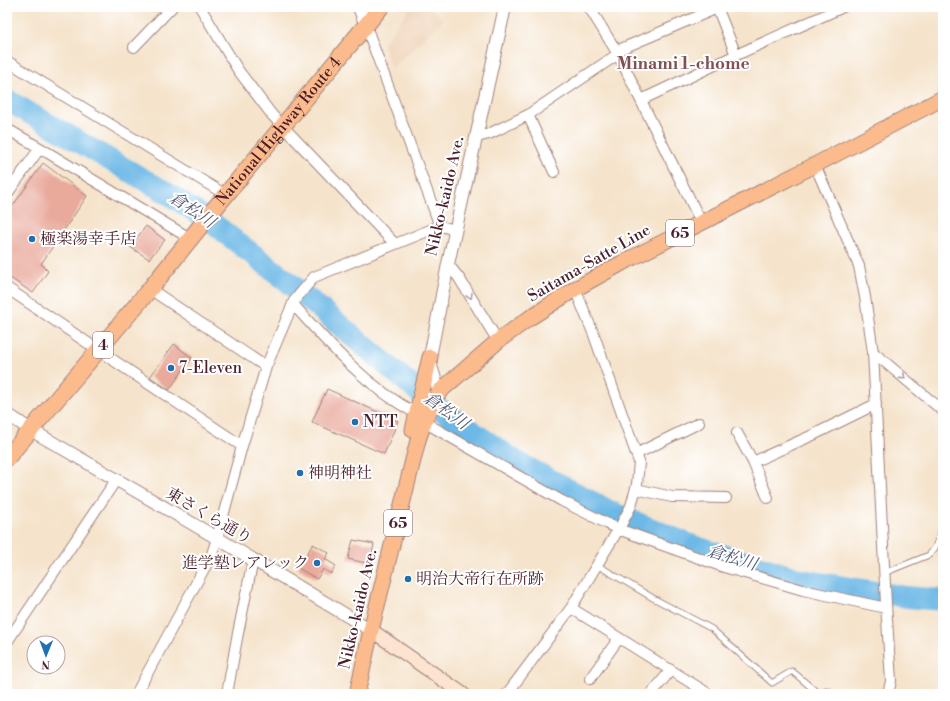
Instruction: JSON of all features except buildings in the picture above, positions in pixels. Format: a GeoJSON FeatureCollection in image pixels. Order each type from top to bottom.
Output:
{"type":"FeatureCollection","features":[{"type":"Feature","properties":{"kind":"highway","name":"National Highway Route 4"},"geometry":{"type":"LineString","coordinates":[[7,458],[150,289],[215,208],[382,7]]}},
{"type":"Feature","properties":{"kind":"main road","name":"Saitama-Satte Line"},"geometry":{"type":"LineString","coordinates":[[421,416],[438,395],[498,341],[531,317],[575,289],[622,263],[943,98]]}},
{"type":"Feature","properties":{"kind":"main road"},"geometry":{"type":"LineString","coordinates":[[421,416],[423,388],[430,357]]}},
{"type":"Feature","properties":{"kind":"main road","name":"Nikko-kaido Ave."},"geometry":{"type":"LineString","coordinates":[[357,694],[404,496],[421,416]]}},
{"type":"Feature","properties":{"kind":"main road"},"geometry":{"type":"LineString","coordinates":[[371,630],[463,694]]}},
{"type":"Feature","properties":{"kind":"street"},"geometry":{"type":"LineString","coordinates":[[134,47],[172,7]]}},
{"type":"Feature","properties":{"kind":"street"},"geometry":{"type":"LineString","coordinates":[[200,7],[238,70],[272,115],[394,243]]}},
{"type":"Feature","properties":{"kind":"street"},"geometry":{"type":"LineString","coordinates":[[359,7],[440,226]]}},
{"type":"Feature","properties":{"kind":"street","name":"Nikko-kaido Ave."},"geometry":{"type":"LineString","coordinates":[[438,395],[430,357],[448,264],[505,7]]}},
{"type":"Feature","properties":{"kind":"street"},"geometry":{"type":"LineString","coordinates":[[588,7],[617,53],[701,222]]}},
{"type":"Feature","properties":{"kind":"street"},"geometry":{"type":"LineString","coordinates":[[477,137],[490,134],[528,115],[617,53],[718,7],[736,55]]}},
{"type":"Feature","properties":{"kind":"street"},"geometry":{"type":"LineString","coordinates":[[641,100],[843,7]]}},
{"type":"Feature","properties":{"kind":"street"},"geometry":{"type":"LineString","coordinates":[[7,61],[226,195]]}},
{"type":"Feature","properties":{"kind":"street"},"geometry":{"type":"LineString","coordinates":[[528,115],[554,172]]}},
{"type":"Feature","properties":{"kind":"street"},"geometry":{"type":"LineString","coordinates":[[7,129],[194,235]]}},
{"type":"Feature","properties":{"kind":"street"},"geometry":{"type":"LineString","coordinates":[[7,194],[40,148]]}},
{"type":"Feature","properties":{"kind":"street"},"geometry":{"type":"LineString","coordinates":[[815,165],[859,266],[873,352],[891,681],[888,694]]}},
{"type":"Feature","properties":{"kind":"street"},"geometry":{"type":"LineString","coordinates":[[136,694],[212,554],[266,367],[294,303],[314,277],[394,243],[440,226],[456,230]]}},
{"type":"Feature","properties":{"kind":"street"},"geometry":{"type":"LineString","coordinates":[[448,264],[459,278],[498,341]]}},
{"type":"Feature","properties":{"kind":"street"},"geometry":{"type":"LineString","coordinates":[[7,288],[242,446]]}},
{"type":"Feature","properties":{"kind":"street"},"geometry":{"type":"LineString","coordinates":[[150,289],[266,367]]}},
{"type":"Feature","properties":{"kind":"street"},"geometry":{"type":"LineString","coordinates":[[507,694],[571,608],[620,527],[631,506],[636,489],[639,462],[594,335],[575,289]]}},
{"type":"Feature","properties":{"kind":"street"},"geometry":{"type":"LineString","coordinates":[[294,303],[329,345],[363,377],[401,405],[562,501],[620,527],[724,567],[803,590],[886,606]]}},
{"type":"Feature","properties":{"kind":"street"},"geometry":{"type":"LineString","coordinates":[[873,352],[943,411]]}},
{"type":"Feature","properties":{"kind":"street"},"geometry":{"type":"LineString","coordinates":[[753,462],[876,404]]}},
{"type":"Feature","properties":{"kind":"street","name":"東さくら通り"},"geometry":{"type":"LineString","coordinates":[[7,414],[31,430],[217,538],[371,630]]}},
{"type":"Feature","properties":{"kind":"street"},"geometry":{"type":"LineString","coordinates":[[636,454],[699,423]]}},
{"type":"Feature","properties":{"kind":"street"},"geometry":{"type":"LineString","coordinates":[[737,433],[753,462],[768,498]]}},
{"type":"Feature","properties":{"kind":"street"},"geometry":{"type":"LineString","coordinates":[[7,642],[116,480]]}},
{"type":"Feature","properties":{"kind":"street"},"geometry":{"type":"LineString","coordinates":[[636,489],[672,497],[726,498]]}},
{"type":"Feature","properties":{"kind":"street"},"geometry":{"type":"LineString","coordinates":[[227,694],[253,560]]}},
{"type":"Feature","properties":{"kind":"street"},"geometry":{"type":"LineString","coordinates":[[571,608],[709,694]]}},
{"type":"Feature","properties":{"kind":"street"},"geometry":{"type":"LineString","coordinates":[[590,679],[619,638]]}},
{"type":"Feature","properties":{"kind":"street"},"geometry":{"type":"LineString","coordinates":[[651,694],[671,670]]}},
{"type":"Feature","properties":{"kind":"lane"},"geometry":{"type":"LineString","coordinates":[[884,573],[928,554],[935,548],[943,525]]}},
{"type":"Feature","properties":{"kind":"lane"},"geometry":{"type":"LineString","coordinates":[[597,565],[653,598],[712,629],[772,682],[792,670],[820,694],[826,690],[835,694]]}},
{"type":"Feature","properties":{"kind":"shaded area"},"geometry":{"type":"Polygon","coordinates":[[[410,7],[431,7],[443,20],[391,69],[383,44],[410,7]]]}},
{"type":"Feature","properties":{"kind":"waterway","name":"倉松川"},"geometry":{"type":"LineString","coordinates":[[7,100],[167,193],[211,222],[286,280],[438,408],[517,462],[613,513],[693,546],[802,580],[907,597],[943,600]]}},
{"type":"Feature","properties":{"kind":"place","name":"極楽湯幸手店"},"geometry":{"type":"Point","coordinates":[32,239]}},
{"type":"Feature","properties":{"kind":"place","name":"7-Eleven"},"geometry":{"type":"Point","coordinates":[171,368]}},
{"type":"Feature","properties":{"kind":"place","name":"NTT"},"geometry":{"type":"Point","coordinates":[355,422]}},
{"type":"Feature","properties":{"kind":"place","name":"神明神社"},"geometry":{"type":"Point","coordinates":[300,473]}},
{"type":"Feature","properties":{"kind":"place","name":"進学塾レアレック"},"geometry":{"type":"Point","coordinates":[317,563]}},
{"type":"Feature","properties":{"kind":"place","name":"明治大帝行在所跡"},"geometry":{"type":"Point","coordinates":[408,579]}},
{"type":"Feature","properties":{"kind":"district","name":"Minami 1-chome"},"geometry":{"type":"Point","coordinates":[683,64]}}]}
